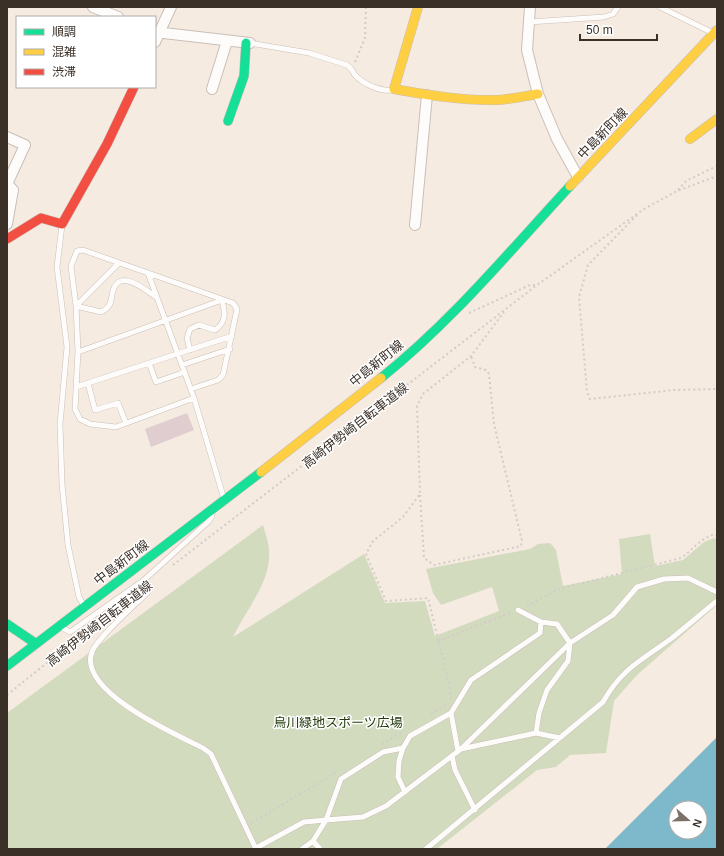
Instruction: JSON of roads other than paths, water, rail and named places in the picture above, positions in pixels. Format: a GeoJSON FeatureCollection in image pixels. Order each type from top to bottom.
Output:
{"type":"FeatureCollection","features":[{"type":"Feature","properties":{"kind":"main road"},"geometry":{"type":"LineString","coordinates":[[418,7],[394,89],[427,95],[510,99],[538,94]]}},
{"type":"Feature","properties":{"kind":"main road","name":"中島新町線"},"geometry":{"type":"LineString","coordinates":[[7,666],[35,643],[221,503],[407,357],[439,328],[578,177],[716,33]]}},
{"type":"Feature","properties":{"kind":"main road"},"geometry":{"type":"LineString","coordinates":[[228,121],[244,76],[248,43]]}},
{"type":"Feature","properties":{"kind":"main road"},"geometry":{"type":"LineString","coordinates":[[8,236],[41,218],[62,224],[107,144],[134,88]]}},
{"type":"Feature","properties":{"kind":"main road"},"geometry":{"type":"LineString","coordinates":[[690,139],[717,119]]}},
{"type":"Feature","properties":{"kind":"main road"},"geometry":{"type":"LineString","coordinates":[[7,624],[35,643]]}},
{"type":"Feature","properties":{"kind":"street"},"geometry":{"type":"LineString","coordinates":[[93,7],[116,16]]}},
{"type":"Feature","properties":{"kind":"street"},"geometry":{"type":"LineString","coordinates":[[156,36],[171,7]]}},
{"type":"Feature","properties":{"kind":"street"},"geometry":{"type":"LineString","coordinates":[[530,7],[527,50],[538,94],[556,139],[578,177]]}},
{"type":"Feature","properties":{"kind":"street"},"geometry":{"type":"LineString","coordinates":[[156,36],[181,34],[248,43]]}},
{"type":"Feature","properties":{"kind":"street"},"geometry":{"type":"LineString","coordinates":[[212,89],[227,41]]}},
{"type":"Feature","properties":{"kind":"street"},"geometry":{"type":"LineString","coordinates":[[415,225],[427,95]]}},
{"type":"Feature","properties":{"kind":"street"},"geometry":{"type":"LineString","coordinates":[[7,137],[25,145],[7,184],[13,190],[7,224]]}},
{"type":"Feature","properties":{"kind":"lane"},"geometry":{"type":"LineString","coordinates":[[529,22],[604,17],[613,14],[618,7]]}},
{"type":"Feature","properties":{"kind":"lane"},"geometry":{"type":"LineString","coordinates":[[660,7],[716,33]]}},
{"type":"Feature","properties":{"kind":"lane"},"geometry":{"type":"LineString","coordinates":[[248,43],[309,53],[347,65],[355,74],[369,84],[385,91],[394,89]]}},
{"type":"Feature","properties":{"kind":"lane"},"geometry":{"type":"LineString","coordinates":[[62,224],[57,267],[66,347],[60,424],[62,484],[68,545],[79,597],[84,606]]}},
{"type":"Feature","properties":{"kind":"lane"},"geometry":{"type":"LineString","coordinates":[[191,389],[218,380],[223,375],[238,308],[233,303],[119,264],[84,250],[77,251],[71,266],[76,306],[78,352],[75,410],[80,418],[90,424],[116,427],[194,398]]}},
{"type":"Feature","properties":{"kind":"lane"},"geometry":{"type":"LineString","coordinates":[[76,306],[119,264]]}},
{"type":"Feature","properties":{"kind":"lane"},"geometry":{"type":"LineString","coordinates":[[59,626],[70,632],[144,580],[209,521],[221,503],[194,398],[148,273]]}},
{"type":"Feature","properties":{"kind":"lane"},"geometry":{"type":"LineString","coordinates":[[76,306],[101,312],[108,308],[112,302],[115,287],[119,282],[127,280],[135,283],[156,296]]}},
{"type":"Feature","properties":{"kind":"lane"},"geometry":{"type":"LineString","coordinates":[[78,352],[222,300]]}},
{"type":"Feature","properties":{"kind":"lane"},"geometry":{"type":"LineString","coordinates":[[190,350],[187,338],[190,329],[199,325],[215,330],[222,326],[225,311],[222,300]]}},
{"type":"Feature","properties":{"kind":"lane"},"geometry":{"type":"LineString","coordinates":[[76,387],[232,336]]}},
{"type":"Feature","properties":{"kind":"lane"},"geometry":{"type":"LineString","coordinates":[[182,365],[230,349]]}},
{"type":"Feature","properties":{"kind":"lane"},"geometry":{"type":"LineString","coordinates":[[149,363],[156,382],[185,372]]}},
{"type":"Feature","properties":{"kind":"lane"},"geometry":{"type":"LineString","coordinates":[[88,383],[95,410],[118,403],[126,423]]}},
{"type":"Feature","properties":{"kind":"lane"},"geometry":{"type":"LineString","coordinates":[[144,580],[148,584],[148,592],[96,644],[92,652],[90,659],[96,678],[113,696],[130,709],[203,748],[211,754],[256,849],[304,822],[363,817],[386,806],[459,750],[570,643],[613,615],[637,587],[664,579],[688,578],[717,592]]}},
{"type":"Feature","properties":{"kind":"lane"},"geometry":{"type":"LineString","coordinates":[[426,849],[475,810],[603,702],[613,684],[631,666],[672,638],[717,601]]}},
{"type":"Feature","properties":{"kind":"lane"},"geometry":{"type":"LineString","coordinates":[[518,610],[541,622],[557,624],[570,643],[568,661],[547,690],[539,713],[536,733]]}},
{"type":"Feature","properties":{"kind":"lane"},"geometry":{"type":"LineString","coordinates":[[405,792],[398,777],[399,761],[410,736],[451,713],[471,680],[540,633],[541,622]]}},
{"type":"Feature","properties":{"kind":"lane"},"geometry":{"type":"LineString","coordinates":[[451,713],[459,750]]}},
{"type":"Feature","properties":{"kind":"lane"},"geometry":{"type":"LineString","coordinates":[[459,750],[536,733],[560,738]]}},
{"type":"Feature","properties":{"kind":"lane"},"geometry":{"type":"LineString","coordinates":[[302,849],[313,841],[326,820],[341,779],[383,752],[404,748]]}},
{"type":"Feature","properties":{"kind":"lane"},"geometry":{"type":"LineString","coordinates":[[452,756],[455,770],[475,810]]}},
{"type":"Feature","properties":{"kind":"lane"},"geometry":{"type":"LineString","coordinates":[[313,841],[320,849]]}},
{"type":"Feature","properties":{"kind":"water"},"geometry":{"type":"Polygon","coordinates":[[[717,737],[717,849],[605,849],[717,737]]]}},
{"type":"Feature","properties":{"kind":"park label","name":"烏川緑地スポーツ広場"},"geometry":{"type":"Point","coordinates":[338,722]}}]}
